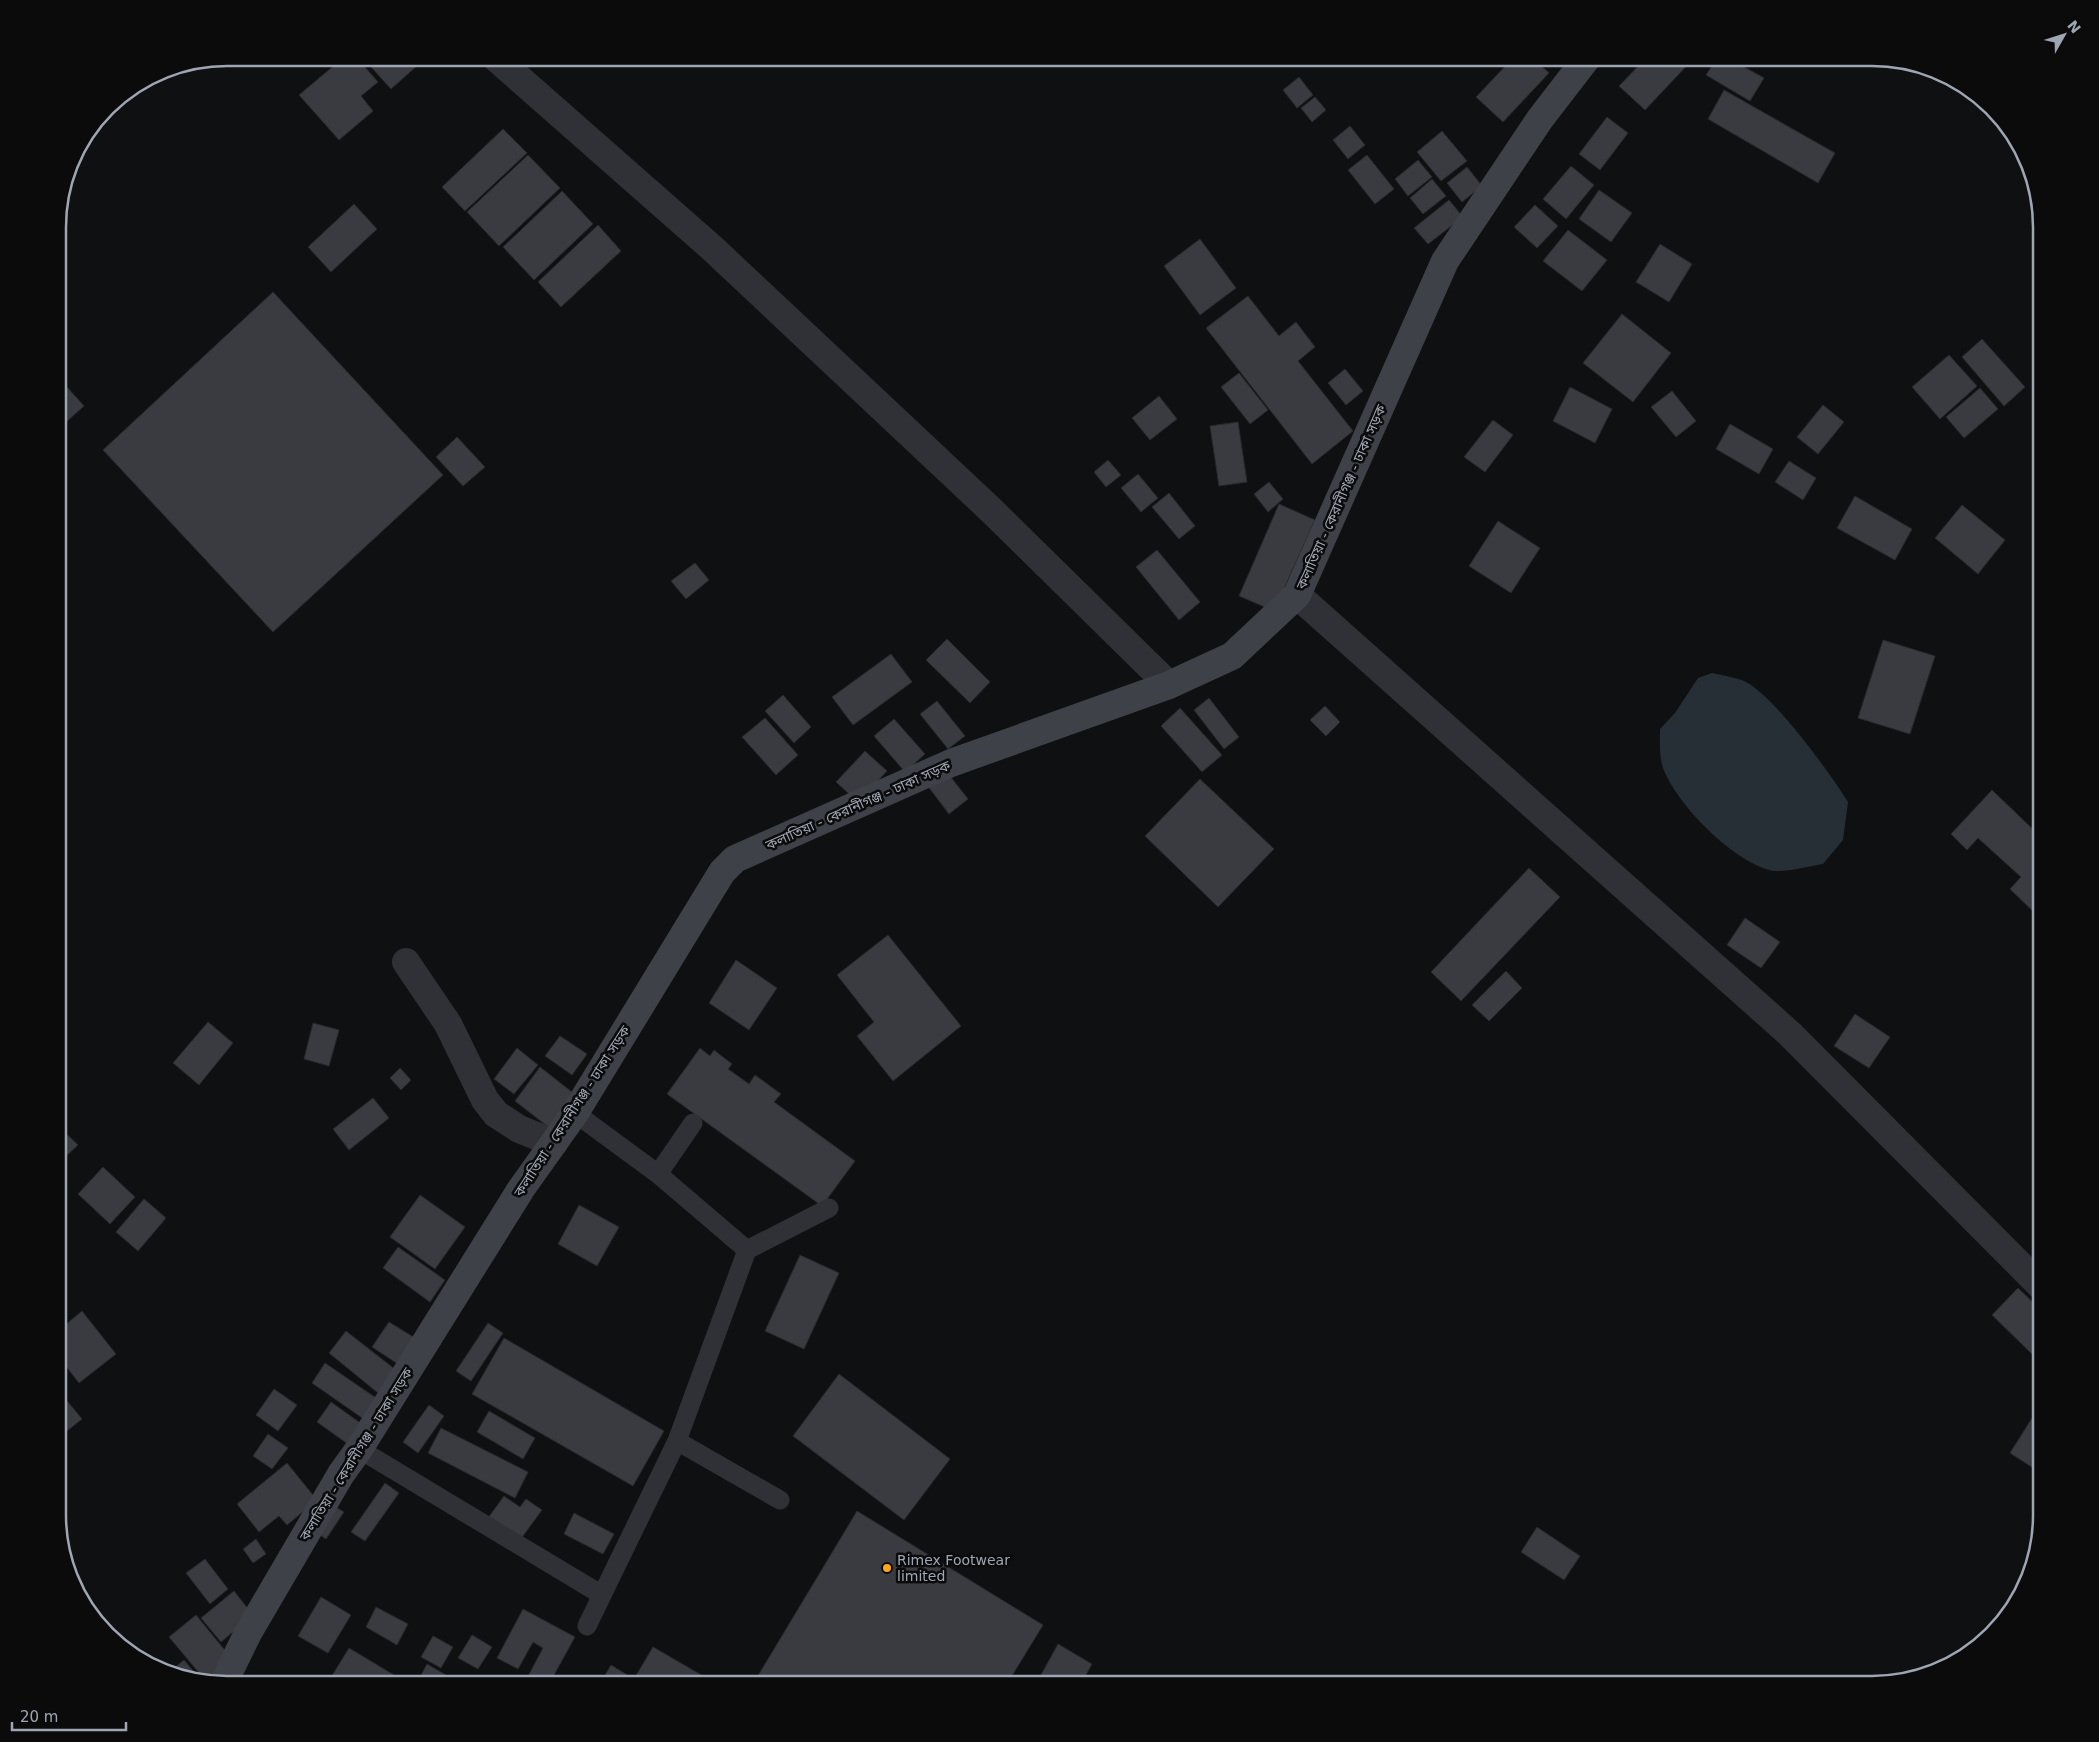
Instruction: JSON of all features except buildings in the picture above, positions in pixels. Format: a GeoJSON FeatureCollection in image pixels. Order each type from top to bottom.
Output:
{"type":"FeatureCollection","features":[{"type":"Feature","properties":{"kind":"main road","name":"কলাতিয়া - কেরানীগঞ্জ - ঢাকা সড়ক"},"geometry":{"type":"LineString","coordinates":[[227,1676],[248,1633],[341,1474],[359,1449],[521,1189],[575,1113],[722,872],[735,859],[951,763],[1169,684],[1232,656],[1297,595],[1445,261],[1540,119],[1581,66]]}},
{"type":"Feature","properties":{"kind":"street"},"geometry":{"type":"LineString","coordinates":[[506,67],[712,248],[992,512],[1169,684]]}},
{"type":"Feature","properties":{"kind":"street"},"geometry":{"type":"LineString","coordinates":[[1297,595],[1790,1034],[2033,1277]]}},
{"type":"Feature","properties":{"kind":"street"},"geometry":{"type":"LineString","coordinates":[[406,962],[448,1024],[485,1100],[496,1114],[518,1129],[554,1143]]}},
{"type":"Feature","properties":{"kind":"lane"},"geometry":{"type":"LineString","coordinates":[[575,1113],[658,1174],[748,1250]]}},
{"type":"Feature","properties":{"kind":"lane"},"geometry":{"type":"LineString","coordinates":[[658,1174],[693,1123]]}},
{"type":"Feature","properties":{"kind":"lane"},"geometry":{"type":"LineString","coordinates":[[587,1626],[676,1441],[748,1250],[828,1208]]}},
{"type":"Feature","properties":{"kind":"lane"},"geometry":{"type":"LineString","coordinates":[[676,1441],[780,1500]]}},
{"type":"Feature","properties":{"kind":"lane"},"geometry":{"type":"LineString","coordinates":[[359,1449],[602,1595]]}},
{"type":"Feature","properties":{"kind":"shaded area"},"geometry":{"type":"Polygon","coordinates":[[[1712,673],[1742,680],[1754,687],[1769,700],[1800,735],[1848,802],[1843,840],[1823,864],[1774,871],[1754,864],[1738,855],[1707,829],[1680,798],[1670,783],[1662,763],[1660,729],[1675,713],[1698,678],[1712,673]]]}},
{"type":"Feature","properties":{"kind":"place","name":"Rimex Footwear limited"},"geometry":{"type":"Point","coordinates":[887,1568]}}]}
